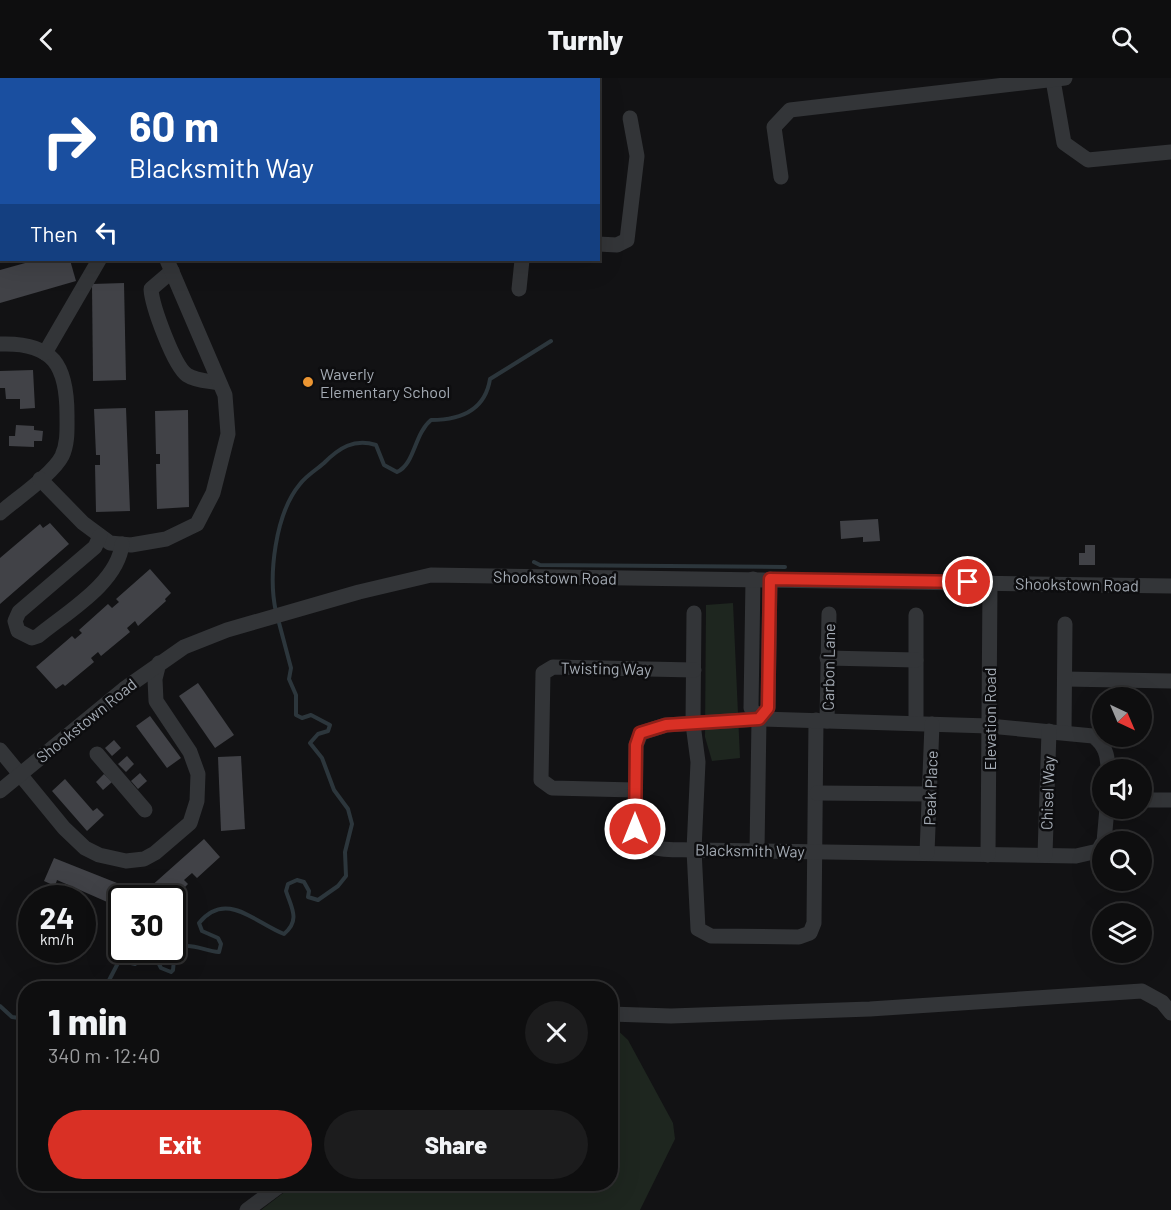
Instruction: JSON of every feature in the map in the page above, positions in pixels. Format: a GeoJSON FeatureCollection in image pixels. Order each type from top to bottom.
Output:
{"type":"FeatureCollection","features":[{"type":"Feature","properties":{"kind":"street"},"geometry":{"type":"LineString","coordinates":[[782,177],[774,127],[790,110],[1059,79],[1064,143],[1088,160],[1171,152]]}},
{"type":"Feature","properties":{"kind":"street"},"geometry":{"type":"LineString","coordinates":[[600,244],[617,244],[627,240],[636,156],[630,118]]}},
{"type":"Feature","properties":{"kind":"street"},"geometry":{"type":"LineString","coordinates":[[45,352],[98,261]]}},
{"type":"Feature","properties":{"kind":"street"},"geometry":{"type":"LineString","coordinates":[[519,289],[522,261]]}},
{"type":"Feature","properties":{"kind":"street"},"geometry":{"type":"LineString","coordinates":[[40,479],[83,523],[110,543],[122,544],[166,539],[197,524],[213,493],[228,435],[225,395],[170,265],[151,289],[152,302],[181,369],[196,379],[219,383]]}},
{"type":"Feature","properties":{"kind":"street"},"geometry":{"type":"LineString","coordinates":[[0,344],[14,343],[45,352],[61,366],[67,387],[67,439],[61,458],[0,513]]}},
{"type":"Feature","properties":{"kind":"street"},"geometry":{"type":"LineString","coordinates":[[100,536],[95,547],[19,612],[15,621],[18,631],[32,638],[39,636],[98,587],[115,570],[120,559],[122,544]]}},
{"type":"Feature","properties":{"kind":"street","name":"Shookstown Road"},"geometry":{"type":"LineString","coordinates":[[0,791],[124,689],[184,647],[227,630],[431,575],[1171,586]]}},
{"type":"Feature","properties":{"kind":"street"},"geometry":{"type":"LineString","coordinates":[[753,579],[751,708],[759,719],[757,851]]}},
{"type":"Feature","properties":{"kind":"street"},"geometry":{"type":"LineString","coordinates":[[759,719],[768,708],[770,579]]}},
{"type":"Feature","properties":{"kind":"street","name":"Elevation Road"},"geometry":{"type":"LineString","coordinates":[[988,855],[990,583]]}},
{"type":"Feature","properties":{"kind":"street"},"geometry":{"type":"LineString","coordinates":[[694,613],[693,724],[698,762],[694,850]]}},
{"type":"Feature","properties":{"kind":"street","name":"Carbon Lane"},"geometry":{"type":"LineString","coordinates":[[694,850],[698,929],[711,936],[788,937],[810,933],[814,923],[817,793],[829,614]]}},
{"type":"Feature","properties":{"kind":"street"},"geometry":{"type":"LineString","coordinates":[[916,615],[916,723]]}},
{"type":"Feature","properties":{"kind":"street","name":"Chisel Way"},"geometry":{"type":"LineString","coordinates":[[1045,855],[1057,731],[1065,679],[1065,624]]}},
{"type":"Feature","properties":{"kind":"street"},"geometry":{"type":"LineString","coordinates":[[827,658],[916,660]]}},
{"type":"Feature","properties":{"kind":"street"},"geometry":{"type":"LineString","coordinates":[[0,750],[70,835],[85,848],[99,855],[126,861],[136,861],[149,856],[190,823],[197,801],[196,765],[180,735],[156,700],[155,679],[159,663]]}},
{"type":"Feature","properties":{"kind":"street","name":"Twisting Way"},"geometry":{"type":"LineString","coordinates":[[635,790],[552,788],[541,780],[543,674],[554,667],[694,670]]}},
{"type":"Feature","properties":{"kind":"street"},"geometry":{"type":"LineString","coordinates":[[1065,679],[1171,681]]}},
{"type":"Feature","properties":{"kind":"street"},"geometry":{"type":"LineString","coordinates":[[124,689],[156,700]]}},
{"type":"Feature","properties":{"kind":"street","name":"Blacksmith Way"},"geometry":{"type":"LineString","coordinates":[[1092,852],[1076,856],[660,848],[641,843],[635,829],[636,745],[640,733],[666,725],[759,719],[916,723],[989,726],[1093,736],[1102,743],[1108,759]]}},
{"type":"Feature","properties":{"kind":"street","name":"Peak Place"},"geometry":{"type":"LineString","coordinates":[[927,853],[932,724]]}},
{"type":"Feature","properties":{"kind":"street"},"geometry":{"type":"LineString","coordinates":[[98,754],[146,810]]}},
{"type":"Feature","properties":{"kind":"street"},"geometry":{"type":"LineString","coordinates":[[817,793],[930,794]]}},
{"type":"Feature","properties":{"kind":"street"},"geometry":{"type":"LineString","coordinates":[[1152,800],[1171,800]]}},
{"type":"Feature","properties":{"kind":"street"},"geometry":{"type":"LineString","coordinates":[[618,1014],[671,1016],[870,1009],[1142,991],[1162,1002],[1171,1013]]}},
{"type":"Feature","properties":{"kind":"street"},"geometry":{"type":"LineString","coordinates":[[247,1210],[273,1191]]}},
{"type":"Feature","properties":{"kind":"shaded area"},"geometry":{"type":"Polygon","coordinates":[[[733,603],[740,758],[712,761],[705,737],[706,605],[733,603]]]}},
{"type":"Feature","properties":{"kind":"shaded area"},"geometry":{"type":"Polygon","coordinates":[[[618,1031],[628,1040],[673,1123],[675,1139],[640,1210],[261,1210],[286,1191],[618,1191],[618,1031]]]}},
{"type":"Feature","properties":{"kind":"building"},"geometry":{"type":"Polygon","coordinates":[[[32,261],[70,261],[76,281],[0,303],[0,270],[32,261]]]}},
{"type":"Feature","properties":{"kind":"building"},"geometry":{"type":"Polygon","coordinates":[[[124,283],[126,380],[93,381],[92,284],[124,283]]]}},
{"type":"Feature","properties":{"kind":"building"},"geometry":{"type":"Polygon","coordinates":[[[33,370],[35,408],[20,409],[20,399],[6,399],[5,388],[0,388],[0,371],[33,370]]]}},
{"type":"Feature","properties":{"kind":"building"},"geometry":{"type":"Polygon","coordinates":[[[126,408],[130,511],[96,512],[95,465],[100,465],[100,455],[96,455],[94,409],[126,408]]]}},
{"type":"Feature","properties":{"kind":"building"},"geometry":{"type":"Polygon","coordinates":[[[188,410],[189,507],[157,509],[156,464],[160,464],[160,454],[156,454],[155,411],[188,410]]]}},
{"type":"Feature","properties":{"kind":"building"},"geometry":{"type":"Polygon","coordinates":[[[16,425],[34,426],[34,430],[43,431],[42,441],[34,441],[34,447],[9,446],[9,436],[15,436],[16,425]]]}},
{"type":"Feature","properties":{"kind":"building"},"geometry":{"type":"Polygon","coordinates":[[[878,519],[880,541],[863,542],[863,537],[841,539],[840,521],[878,519]]]}},
{"type":"Feature","properties":{"kind":"building"},"geometry":{"type":"Polygon","coordinates":[[[50,523],[69,544],[0,604],[0,558],[40,524],[43,528],[50,523]]]}},
{"type":"Feature","properties":{"kind":"building"},"geometry":{"type":"Polygon","coordinates":[[[1085,545],[1095,545],[1095,565],[1079,565],[1079,553],[1085,553],[1085,545]]]}},
{"type":"Feature","properties":{"kind":"building"},"geometry":{"type":"Polygon","coordinates":[[[150,569],[171,593],[165,599],[166,601],[138,626],[135,621],[127,628],[130,632],[101,656],[98,652],[91,658],[94,662],[65,686],[63,684],[56,689],[36,667],[72,636],[75,639],[82,633],[79,630],[108,604],[112,608],[119,602],[116,599],[150,569]]]}},
{"type":"Feature","properties":{"kind":"building"},"geometry":{"type":"Polygon","coordinates":[[[198,683],[234,735],[215,748],[179,696],[198,683]]]}},
{"type":"Feature","properties":{"kind":"building"},"geometry":{"type":"Polygon","coordinates":[[[150,716],[181,758],[167,768],[136,726],[150,716]]]}},
{"type":"Feature","properties":{"kind":"building"},"geometry":{"type":"Polygon","coordinates":[[[114,740],[121,748],[112,756],[105,748],[114,740]]]}},
{"type":"Feature","properties":{"kind":"building"},"geometry":{"type":"Polygon","coordinates":[[[127,756],[134,764],[126,772],[118,764],[127,756]]]}},
{"type":"Feature","properties":{"kind":"building"},"geometry":{"type":"Polygon","coordinates":[[[241,756],[245,829],[221,831],[218,757],[241,756]]]}},
{"type":"Feature","properties":{"kind":"building"},"geometry":{"type":"Polygon","coordinates":[[[140,773],[147,781],[138,789],[131,781],[140,773]]]}},
{"type":"Feature","properties":{"kind":"building"},"geometry":{"type":"Polygon","coordinates":[[[104,774],[112,782],[103,790],[96,782],[104,774]]]}},
{"type":"Feature","properties":{"kind":"building"},"geometry":{"type":"Polygon","coordinates":[[[65,779],[93,811],[97,808],[104,815],[87,831],[52,791],[65,779]]]}},
{"type":"Feature","properties":{"kind":"building"},"geometry":{"type":"Polygon","coordinates":[[[204,839],[220,857],[197,878],[192,873],[184,880],[188,884],[186,886],[152,885],[204,839]]]}},
{"type":"Feature","properties":{"kind":"building"},"geometry":{"type":"Polygon","coordinates":[[[54,858],[122,885],[108,885],[108,902],[96,897],[96,885],[68,885],[57,880],[55,885],[53,885],[44,881],[54,858]]]}},
{"type":"Feature","properties":{"kind":"waterway"},"geometry":{"type":"LineString","coordinates":[[276,612],[273,564],[279,528],[291,497],[305,478],[341,449],[361,443],[376,445],[384,465],[397,472],[408,462],[421,433],[431,420],[452,418],[469,412],[483,399],[490,379],[551,341]]}},
{"type":"Feature","properties":{"kind":"waterway"},"geometry":{"type":"LineString","coordinates":[[534,562],[540,565],[785,567]]}},
{"type":"Feature","properties":{"kind":"waterway"},"geometry":{"type":"LineString","coordinates":[[109,981],[118,963],[123,961],[135,964],[145,950],[154,954],[161,968],[171,972],[174,960],[171,957],[181,947],[193,946],[219,952],[221,944],[218,938],[202,931],[199,923],[219,909],[240,912],[284,934],[292,924],[293,918],[286,891],[288,884],[297,880],[304,882],[309,891],[308,897],[318,900],[338,886],[346,876],[345,852],[352,824],[348,809],[334,790],[322,758],[310,743],[318,734],[328,731],[330,725],[311,715],[302,718],[296,715],[296,695],[289,679],[291,668],[278,619]]}},
{"type":"Feature","properties":{"kind":"waterway"},"geometry":{"type":"LineString","coordinates":[[0,1006],[12,1017],[18,1018]]}},
{"type":"Feature","properties":{"kind":"place","name":"Waverly Elementary School"},"geometry":{"type":"Point","coordinates":[308,382]}},
{"type":"Feature","properties":{"kind":"route"},"geometry":{"type":"LineString","coordinates":[[635,829],[636,745],[640,733],[666,725],[759,719],[768,708],[770,579],[968,582]]}}]}
